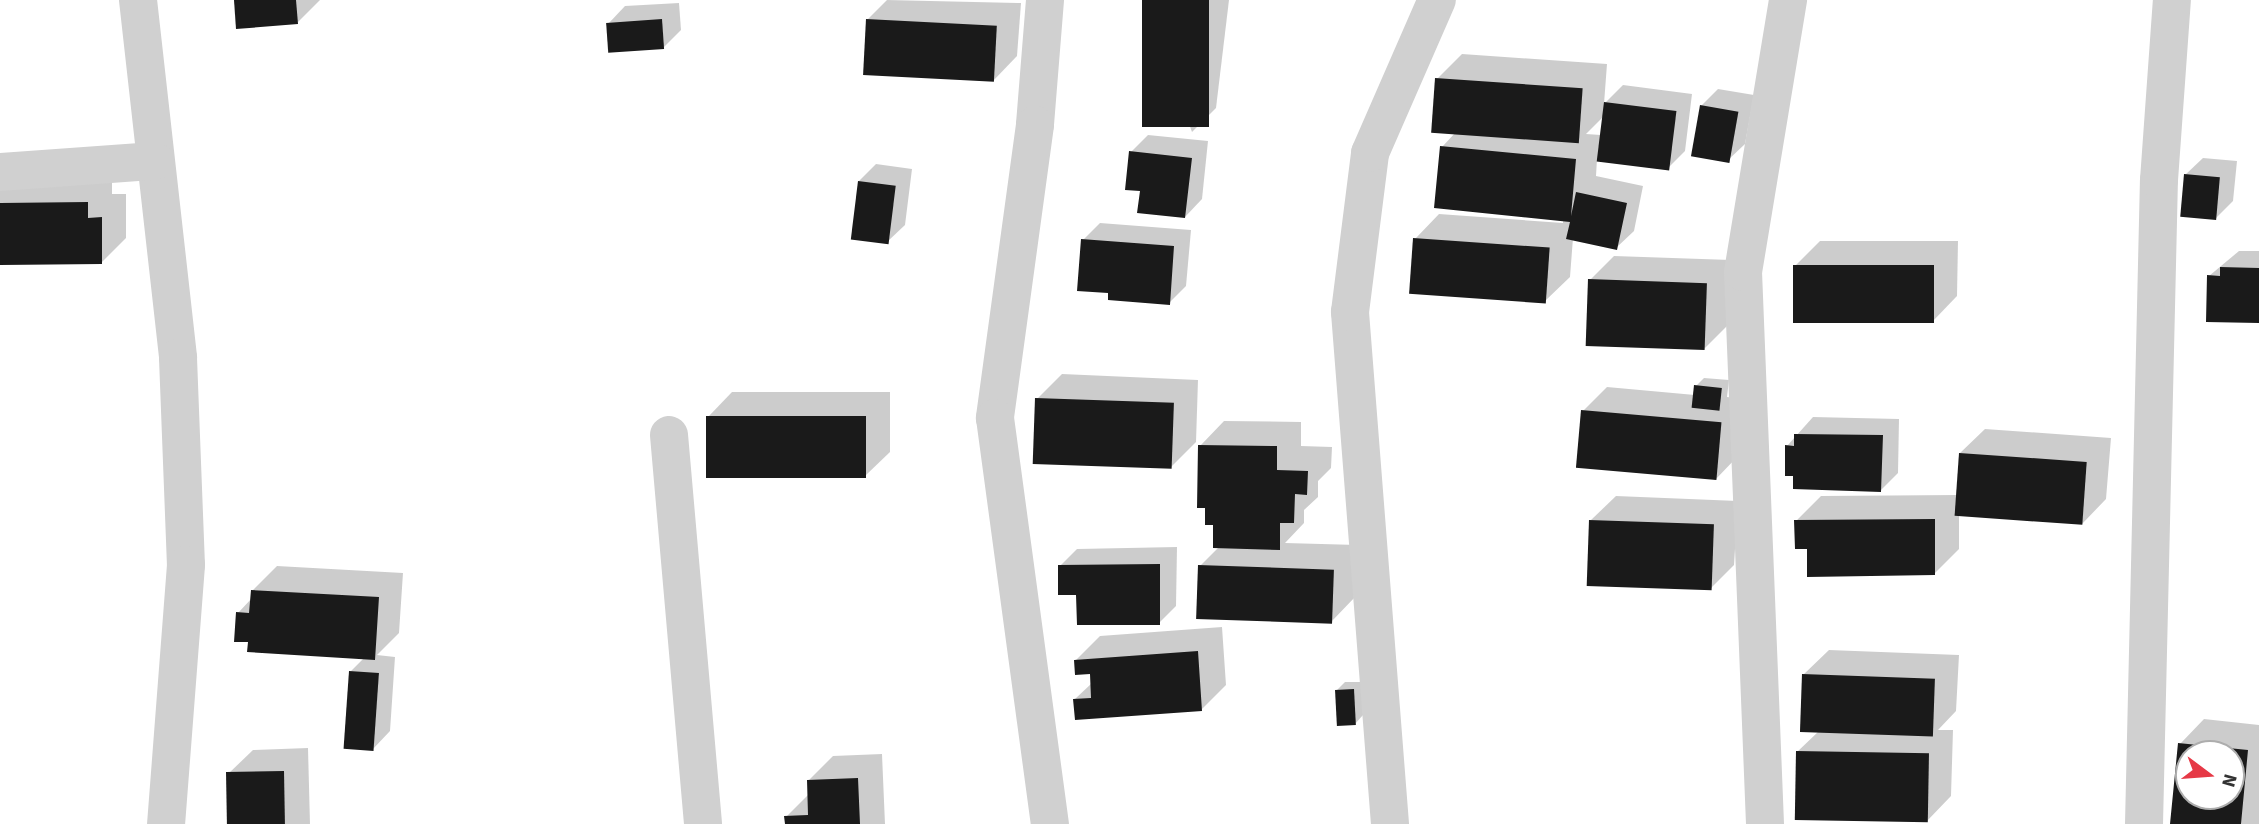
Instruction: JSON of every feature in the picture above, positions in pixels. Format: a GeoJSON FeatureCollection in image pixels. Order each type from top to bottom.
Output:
{"type":"FeatureCollection","features":[{"type":"Feature","properties":{"kind":"street"},"geometry":{"type":"LineString","coordinates":[[138,0],[178,358],[186,565],[166,824]]}},
{"type":"Feature","properties":{"kind":"street"},"geometry":{"type":"LineString","coordinates":[[1045,0],[1035,125],[995,418],[1050,824]]}},
{"type":"Feature","properties":{"kind":"street"},"geometry":{"type":"LineString","coordinates":[[1390,824],[1350,312],[1370,153],[1437,0]]}},
{"type":"Feature","properties":{"kind":"street"},"geometry":{"type":"LineString","coordinates":[[1765,824],[1743,272],[1788,0]]}},
{"type":"Feature","properties":{"kind":"street"},"geometry":{"type":"LineString","coordinates":[[2144,824],[2159,180],[2172,0]]}},
{"type":"Feature","properties":{"kind":"street"},"geometry":{"type":"LineString","coordinates":[[0,172],[155,161]]}},
{"type":"Feature","properties":{"kind":"street"},"geometry":{"type":"LineString","coordinates":[[669,435],[703,824]]}},
{"type":"Feature","properties":{"kind":"building"},"geometry":{"type":"Polygon","coordinates":[[[234,0],[296,0],[298,24],[236,29],[234,0]]]}},
{"type":"Feature","properties":{"kind":"building"},"geometry":{"type":"Polygon","coordinates":[[[1142,0],[1209,0],[1209,127],[1142,127],[1142,0]]]}},
{"type":"Feature","properties":{"kind":"building"},"geometry":{"type":"Polygon","coordinates":[[[662,19],[664,49],[608,53],[606,23],[662,19]]]}},
{"type":"Feature","properties":{"kind":"building"},"geometry":{"type":"Polygon","coordinates":[[[866,19],[997,26],[994,82],[863,75],[866,19]]]}},
{"type":"Feature","properties":{"kind":"building"},"geometry":{"type":"Polygon","coordinates":[[[1435,78],[1583,88],[1579,143],[1431,133],[1435,78]]]}},
{"type":"Feature","properties":{"kind":"building"},"geometry":{"type":"Polygon","coordinates":[[[1604,102],[1676,111],[1669,170],[1597,162],[1604,102]]]}},
{"type":"Feature","properties":{"kind":"building"},"geometry":{"type":"Polygon","coordinates":[[[1700,105],[1738,112],[1729,163],[1691,156],[1700,105]]]}},
{"type":"Feature","properties":{"kind":"building"},"geometry":{"type":"Polygon","coordinates":[[[1440,146],[1576,159],[1571,216],[1576,192],[1627,203],[1617,250],[1566,239],[1570,222],[1434,208],[1440,146]]]}},
{"type":"Feature","properties":{"kind":"building"},"geometry":{"type":"Polygon","coordinates":[[[1129,151],[1192,158],[1185,218],[1137,213],[1140,191],[1125,190],[1129,151]]]}},
{"type":"Feature","properties":{"kind":"building"},"geometry":{"type":"Polygon","coordinates":[[[2184,174],[2220,177],[2216,220],[2180,217],[2184,174]]]}},
{"type":"Feature","properties":{"kind":"building"},"geometry":{"type":"Polygon","coordinates":[[[858,181],[896,186],[889,244],[851,240],[858,181]]]}},
{"type":"Feature","properties":{"kind":"building"},"geometry":{"type":"Polygon","coordinates":[[[88,202],[88,218],[102,217],[102,264],[0,265],[0,203],[88,202]]]}},
{"type":"Feature","properties":{"kind":"building"},"geometry":{"type":"Polygon","coordinates":[[[1413,238],[1550,248],[1546,303],[1409,294],[1413,238]]]}},
{"type":"Feature","properties":{"kind":"building"},"geometry":{"type":"Polygon","coordinates":[[[1081,239],[1174,246],[1170,305],[1108,300],[1108,293],[1077,291],[1081,239]]]}},
{"type":"Feature","properties":{"kind":"building"},"geometry":{"type":"Polygon","coordinates":[[[1793,265],[1934,265],[1934,323],[1793,323],[1793,265]]]}},
{"type":"Feature","properties":{"kind":"building"},"geometry":{"type":"Polygon","coordinates":[[[2220,267],[2259,268],[2259,323],[2206,322],[2207,275],[2220,276],[2220,267]]]}},
{"type":"Feature","properties":{"kind":"building"},"geometry":{"type":"Polygon","coordinates":[[[1588,279],[1707,283],[1705,350],[1586,346],[1588,279]]]}},
{"type":"Feature","properties":{"kind":"building"},"geometry":{"type":"Polygon","coordinates":[[[1694,385],[1722,388],[1719,411],[1692,408],[1694,385]]]}},
{"type":"Feature","properties":{"kind":"building"},"geometry":{"type":"Polygon","coordinates":[[[1035,398],[1174,403],[1172,469],[1033,464],[1035,398]]]}},
{"type":"Feature","properties":{"kind":"building"},"geometry":{"type":"Polygon","coordinates":[[[1581,410],[1721,422],[1716,480],[1576,468],[1581,410]]]}},
{"type":"Feature","properties":{"kind":"building"},"geometry":{"type":"Polygon","coordinates":[[[706,416],[866,416],[866,478],[706,478],[706,416]]]}},
{"type":"Feature","properties":{"kind":"building"},"geometry":{"type":"Polygon","coordinates":[[[1794,434],[1883,435],[1881,492],[1793,489],[1793,476],[1785,476],[1785,445],[1794,446],[1794,434]]]}},
{"type":"Feature","properties":{"kind":"building"},"geometry":{"type":"Polygon","coordinates":[[[1198,445],[1277,446],[1277,470],[1308,471],[1307,495],[1295,494],[1294,523],[1280,523],[1280,550],[1213,548],[1213,525],[1205,525],[1205,508],[1197,508],[1198,445]]]}},
{"type":"Feature","properties":{"kind":"building"},"geometry":{"type":"Polygon","coordinates":[[[1959,453],[2087,462],[2082,525],[1955,516],[1959,453]]]}},
{"type":"Feature","properties":{"kind":"building"},"geometry":{"type":"Polygon","coordinates":[[[1935,519],[1935,575],[1807,577],[1807,549],[1795,549],[1794,520],[1935,519]]]}},
{"type":"Feature","properties":{"kind":"building"},"geometry":{"type":"Polygon","coordinates":[[[1589,520],[1714,524],[1712,590],[1587,586],[1589,520]]]}},
{"type":"Feature","properties":{"kind":"building"},"geometry":{"type":"Polygon","coordinates":[[[1160,564],[1160,625],[1077,625],[1076,595],[1058,595],[1058,565],[1160,564]]]}},
{"type":"Feature","properties":{"kind":"building"},"geometry":{"type":"Polygon","coordinates":[[[1198,565],[1334,570],[1332,624],[1196,619],[1198,565]]]}},
{"type":"Feature","properties":{"kind":"building"},"geometry":{"type":"Polygon","coordinates":[[[251,590],[379,597],[375,660],[247,652],[248,642],[234,642],[236,612],[249,613],[251,590]]]}},
{"type":"Feature","properties":{"kind":"building"},"geometry":{"type":"Polygon","coordinates":[[[1198,651],[1202,711],[1075,720],[1073,699],[1091,698],[1090,674],[1075,675],[1074,660],[1198,651]]]}},
{"type":"Feature","properties":{"kind":"building"},"geometry":{"type":"Polygon","coordinates":[[[349,671],[379,673],[373,751],[344,749],[349,671]]]}},
{"type":"Feature","properties":{"kind":"building"},"geometry":{"type":"Polygon","coordinates":[[[1802,674],[1935,679],[1933,737],[1800,732],[1802,674]]]}},
{"type":"Feature","properties":{"kind":"building"},"geometry":{"type":"Polygon","coordinates":[[[1354,689],[1356,725],[1337,726],[1335,690],[1354,689]]]}},
{"type":"Feature","properties":{"kind":"building"},"geometry":{"type":"Polygon","coordinates":[[[2245,750],[2248,750],[2245,782],[2245,750]]]}},
{"type":"Feature","properties":{"kind":"building"},"geometry":{"type":"Polygon","coordinates":[[[1796,751],[1929,753],[1928,822],[1795,820],[1796,751]]]}},
{"type":"Feature","properties":{"kind":"building"},"geometry":{"type":"Polygon","coordinates":[[[284,771],[285,824],[227,824],[226,772],[284,771]]]}},
{"type":"Feature","properties":{"kind":"building"},"geometry":{"type":"Polygon","coordinates":[[[2175,773],[2175,810],[2242,810],[2241,824],[2170,824],[2175,773]]]}},
{"type":"Feature","properties":{"kind":"building"},"geometry":{"type":"Polygon","coordinates":[[[858,778],[860,824],[785,824],[784,816],[808,815],[807,780],[858,778]]]}}]}
